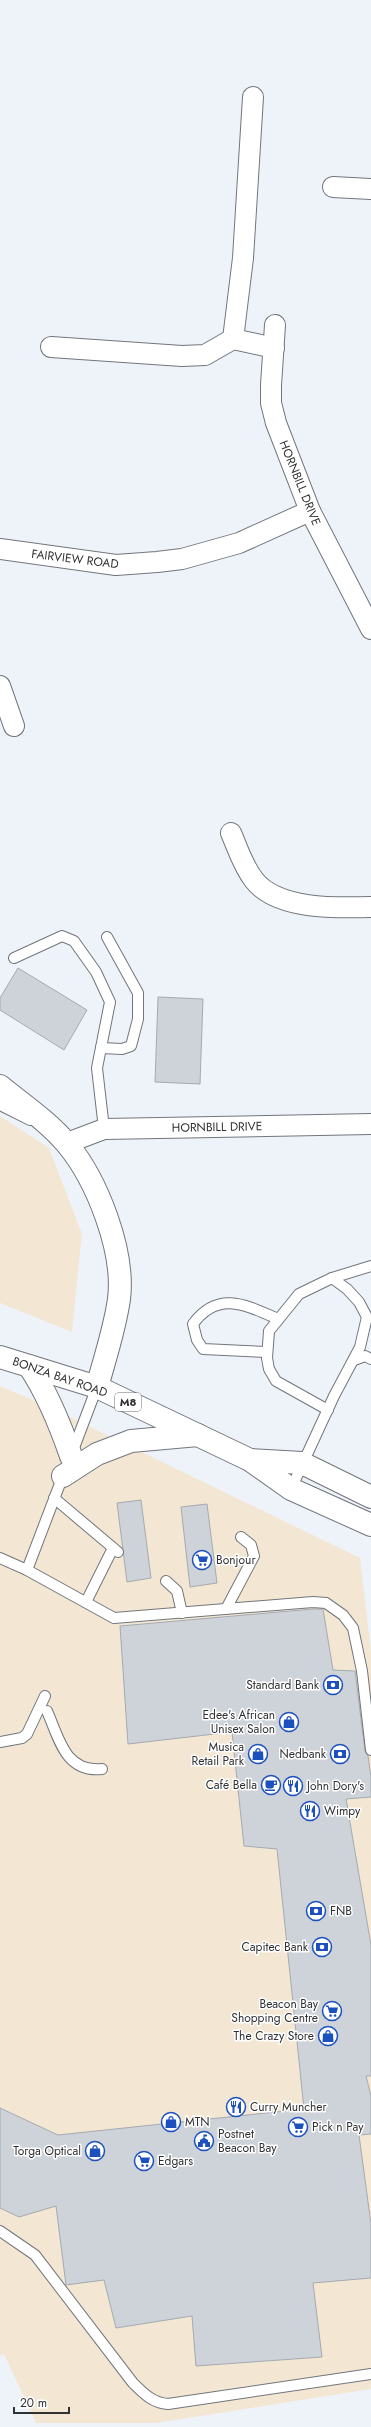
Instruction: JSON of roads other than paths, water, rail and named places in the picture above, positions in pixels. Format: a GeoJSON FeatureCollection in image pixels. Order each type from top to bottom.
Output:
{"type":"FeatureCollection","features":[{"type":"Feature","properties":{"kind":"main road"},"geometry":{"type":"LineString","coordinates":[[0,1086],[67,1143],[91,1179],[114,1239],[119,1265],[119,1298],[97,1387]]}},
{"type":"Feature","properties":{"kind":"main road","name":"BONZA BAY ROAD"},"geometry":{"type":"LineString","coordinates":[[0,1357],[97,1387],[250,1460],[291,1489],[371,1525]]}},
{"type":"Feature","properties":{"kind":"main road"},"geometry":{"type":"LineString","coordinates":[[29,1366],[43,1387],[67,1466],[131,1441],[199,1435]]}},
{"type":"Feature","properties":{"kind":"main road","name":"BONZA BAY ROAD"},"geometry":{"type":"LineString","coordinates":[[250,1460],[302,1464],[371,1496]]}},
{"type":"Feature","properties":{"kind":"street"},"geometry":{"type":"LineString","coordinates":[[233,339],[244,258],[253,97]]}},
{"type":"Feature","properties":{"kind":"street"},"geometry":{"type":"LineString","coordinates":[[333,187],[371,190]]}},
{"type":"Feature","properties":{"kind":"street","name":"HORNBILL DRIVE"},"geometry":{"type":"LineString","coordinates":[[275,325],[272,403],[276,423],[310,511],[371,629]]}},
{"type":"Feature","properties":{"kind":"street"},"geometry":{"type":"LineString","coordinates":[[51,347],[182,356],[204,355],[233,339],[274,348]]}},
{"type":"Feature","properties":{"kind":"street","name":"FAIRVIEW ROAD"},"geometry":{"type":"LineString","coordinates":[[0,549],[116,565],[182,559],[239,543],[310,511]]}},
{"type":"Feature","properties":{"kind":"street"},"geometry":{"type":"LineString","coordinates":[[0,686],[14,726]]}},
{"type":"Feature","properties":{"kind":"street"},"geometry":{"type":"LineString","coordinates":[[231,833],[246,869],[255,881],[277,897],[290,902],[336,908],[371,907]]}},
{"type":"Feature","properties":{"kind":"street","name":"HORNBILL DRIVE"},"geometry":{"type":"LineString","coordinates":[[67,1143],[104,1129],[371,1124]]}},
{"type":"Feature","properties":{"kind":"lane"},"geometry":{"type":"LineString","coordinates":[[14,958],[56,937],[62,936],[74,941],[96,972],[110,1002],[97,1068],[104,1129]]}},
{"type":"Feature","properties":{"kind":"lane"},"geometry":{"type":"LineString","coordinates":[[101,1048],[122,1049],[131,1046],[139,1006],[138,993],[107,937]]}},
{"type":"Feature","properties":{"kind":"lane"},"geometry":{"type":"LineString","coordinates":[[0,1104],[48,1127]]}},
{"type":"Feature","properties":{"kind":"lane"},"geometry":{"type":"LineString","coordinates":[[328,1410],[276,1381],[269,1369],[267,1352],[269,1332],[299,1294],[332,1278],[371,1266]]}},
{"type":"Feature","properties":{"kind":"lane"},"geometry":{"type":"LineString","coordinates":[[291,1489],[328,1410],[360,1347],[367,1317],[359,1302],[348,1289],[332,1278]]}},
{"type":"Feature","properties":{"kind":"lane"},"geometry":{"type":"LineString","coordinates":[[267,1352],[203,1349],[197,1340],[192,1324],[200,1313],[223,1302],[241,1303],[278,1319]]}},
{"type":"Feature","properties":{"kind":"lane"},"geometry":{"type":"LineString","coordinates":[[354,1360],[365,1356],[371,1359]]}},
{"type":"Feature","properties":{"kind":"lane"},"geometry":{"type":"LineString","coordinates":[[27,1570],[97,1387]]}},
{"type":"Feature","properties":{"kind":"lane"},"geometry":{"type":"LineString","coordinates":[[54,1498],[116,1550],[86,1602]]}},
{"type":"Feature","properties":{"kind":"lane"},"geometry":{"type":"LineString","coordinates":[[226,1609],[254,1556],[251,1545],[241,1537]]}},
{"type":"Feature","properties":{"kind":"lane"},"geometry":{"type":"LineString","coordinates":[[0,1558],[27,1570],[114,1618],[264,1606],[326,1603],[343,1615],[353,1628],[362,1671],[371,1750]]}},
{"type":"Feature","properties":{"kind":"lane"},"geometry":{"type":"LineString","coordinates":[[166,1581],[177,1591],[182,1613]]}},
{"type":"Feature","properties":{"kind":"lane"},"geometry":{"type":"LineString","coordinates":[[0,1742],[22,1738],[27,1734],[45,1696]]}},
{"type":"Feature","properties":{"kind":"lane"},"geometry":{"type":"LineString","coordinates":[[47,1710],[66,1755],[82,1767],[102,1769]]}},
{"type":"Feature","properties":{"kind":"lane"},"geometry":{"type":"LineString","coordinates":[[0,2231],[34,2255],[133,2383],[158,2403],[168,2404],[371,2374]]}},
{"type":"Feature","properties":{"kind":"place","name":"Bonjour"},"geometry":{"type":"Point","coordinates":[202,1560]}},
{"type":"Feature","properties":{"kind":"place","name":"Standard Bank"},"geometry":{"type":"Point","coordinates":[333,1685]}},
{"type":"Feature","properties":{"kind":"place","name":"Edee's African Unisex Salon"},"geometry":{"type":"Point","coordinates":[289,1722]}},
{"type":"Feature","properties":{"kind":"place","name":"Musica Retail Park"},"geometry":{"type":"Point","coordinates":[258,1754]}},
{"type":"Feature","properties":{"kind":"place","name":"Nedbank"},"geometry":{"type":"Point","coordinates":[340,1754]}},
{"type":"Feature","properties":{"kind":"place","name":"Café Bella"},"geometry":{"type":"Point","coordinates":[271,1785]}},
{"type":"Feature","properties":{"kind":"place","name":"John Dory's"},"geometry":{"type":"Point","coordinates":[293,1786]}},
{"type":"Feature","properties":{"kind":"place","name":"Wimpy"},"geometry":{"type":"Point","coordinates":[310,1811]}},
{"type":"Feature","properties":{"kind":"place","name":"FNB"},"geometry":{"type":"Point","coordinates":[316,1911]}},
{"type":"Feature","properties":{"kind":"place","name":"Capitec Bank"},"geometry":{"type":"Point","coordinates":[322,1947]}},
{"type":"Feature","properties":{"kind":"place","name":"Beacon Bay Shopping Centre"},"geometry":{"type":"Point","coordinates":[332,2011]}},
{"type":"Feature","properties":{"kind":"place","name":"The Crazy Store"},"geometry":{"type":"Point","coordinates":[328,2036]}},
{"type":"Feature","properties":{"kind":"place","name":"Curry Muncher"},"geometry":{"type":"Point","coordinates":[236,2107]}},
{"type":"Feature","properties":{"kind":"place","name":"MTN"},"geometry":{"type":"Point","coordinates":[171,2122]}},
{"type":"Feature","properties":{"kind":"place","name":"Pick n Pay"},"geometry":{"type":"Point","coordinates":[298,2127]}},
{"type":"Feature","properties":{"kind":"place","name":"Postnet Beacon Bay"},"geometry":{"type":"Point","coordinates":[204,2141]}},
{"type":"Feature","properties":{"kind":"place","name":"Torga Optical"},"geometry":{"type":"Point","coordinates":[95,2151]}},
{"type":"Feature","properties":{"kind":"place","name":"Edgars"},"geometry":{"type":"Point","coordinates":[144,2161]}}]}
